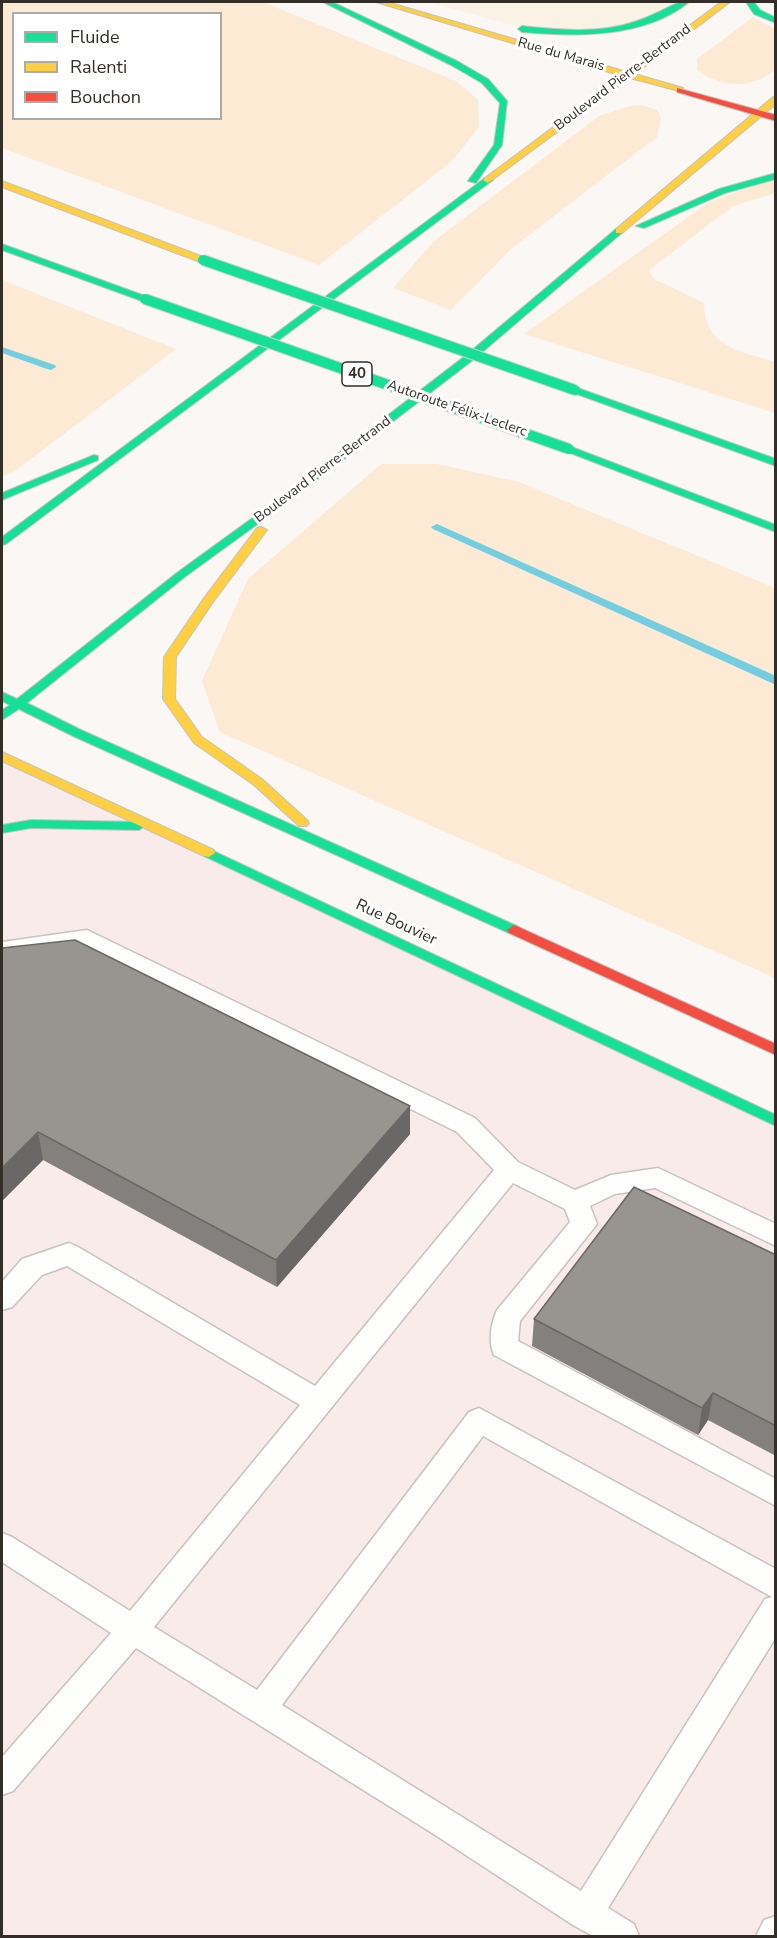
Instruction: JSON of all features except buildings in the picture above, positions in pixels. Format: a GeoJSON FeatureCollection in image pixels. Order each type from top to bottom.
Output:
{"type":"FeatureCollection","features":[{"type":"Feature","properties":{"kind":"main road"},"geometry":{"type":"LineString","coordinates":[[327,2],[464,69],[485,81],[504,103],[498,145],[458,202]]}},
{"type":"Feature","properties":{"kind":"main road","name":"Rue du Marais"},"geometry":{"type":"LineString","coordinates":[[380,2],[776,118]]}},
{"type":"Feature","properties":{"kind":"main road"},"geometry":{"type":"LineString","coordinates":[[447,21],[560,33],[600,31],[635,24],[685,2]]}},
{"type":"Feature","properties":{"kind":"main road","name":"Boulevard Pierre-Bertrand"},"geometry":{"type":"LineString","coordinates":[[2,543],[726,2]]}},
{"type":"Feature","properties":{"kind":"main road"},"geometry":{"type":"LineString","coordinates":[[750,2],[757,12],[776,21]]}},
{"type":"Feature","properties":{"kind":"main road","name":"Boulevard Pierre-Bertrand"},"geometry":{"type":"LineString","coordinates":[[2,716],[182,574],[284,500],[469,358],[776,99]]}},
{"type":"Feature","properties":{"kind":"main road"},"geometry":{"type":"LineString","coordinates":[[609,240],[722,191],[776,176]]}},
{"type":"Feature","properties":{"kind":"main road"},"geometry":{"type":"LineString","coordinates":[[2,184],[203,260],[605,400],[776,463]]}},
{"type":"Feature","properties":{"kind":"main road","name":"Autoroute Félix-Leclerc"},"geometry":{"type":"LineString","coordinates":[[2,247],[569,449],[776,529]]}},
{"type":"Feature","properties":{"kind":"main road"},"geometry":{"type":"LineString","coordinates":[[605,400],[710,424]]}},
{"type":"Feature","properties":{"kind":"main road"},"geometry":{"type":"LineString","coordinates":[[2,497],[142,437]]}},
{"type":"Feature","properties":{"kind":"main road"},"geometry":{"type":"LineString","coordinates":[[284,500],[208,600],[170,657],[169,699],[198,740],[258,782],[327,844]]}},
{"type":"Feature","properties":{"kind":"main road"},"geometry":{"type":"LineString","coordinates":[[2,696],[17,705],[776,1050]]}},
{"type":"Feature","properties":{"kind":"main road","name":"Rue Bouvier"},"geometry":{"type":"LineString","coordinates":[[2,756],[776,1121]]}},
{"type":"Feature","properties":{"kind":"main road"},"geometry":{"type":"LineString","coordinates":[[2,829],[31,824],[153,826]]}},
{"type":"Feature","properties":{"kind":"lane"},"geometry":{"type":"LineString","coordinates":[[2,950],[87,938],[466,1125],[508,1169],[575,1202],[584,1224],[507,1318],[504,1347],[776,1494]]}},
{"type":"Feature","properties":{"kind":"lane"},"geometry":{"type":"LineString","coordinates":[[2,1780],[133,1630],[508,1169]]}},
{"type":"Feature","properties":{"kind":"lane"},"geometry":{"type":"LineString","coordinates":[[575,1202],[611,1185],[658,1178],[776,1236]]}},
{"type":"Feature","properties":{"kind":"lane"},"geometry":{"type":"LineString","coordinates":[[2,1299],[33,1267],[69,1254],[319,1402]]}},
{"type":"Feature","properties":{"kind":"lane"},"geometry":{"type":"LineString","coordinates":[[261,1709],[479,1420],[776,1585]]}},
{"type":"Feature","properties":{"kind":"lane"},"geometry":{"type":"LineString","coordinates":[[2,1546],[622,1936]]}},
{"type":"Feature","properties":{"kind":"lane"},"geometry":{"type":"LineString","coordinates":[[585,1914],[776,1609]]}},
{"type":"Feature","properties":{"kind":"lane"},"geometry":{"type":"LineString","coordinates":[[773,1936],[776,1932]]}},
{"type":"Feature","properties":{"kind":"shaded area"},"geometry":{"type":"Polygon","coordinates":[[[2,2],[263,2],[456,81],[478,100],[479,127],[451,162],[319,265],[2,148],[2,2]]]}},
{"type":"Feature","properties":{"kind":"shaded area"},"geometry":{"type":"Polygon","coordinates":[[[428,2],[695,2],[678,14],[616,28],[530,30],[428,2]]]}},
{"type":"Feature","properties":{"kind":"shaded area"},"geometry":{"type":"Polygon","coordinates":[[[753,17],[775,29],[775,70],[756,81],[736,84],[716,80],[697,70],[697,59],[753,17]]]}},
{"type":"Feature","properties":{"kind":"shaded area"},"geometry":{"type":"Polygon","coordinates":[[[642,105],[657,110],[661,118],[657,137],[512,248],[451,310],[393,288],[434,241],[599,116],[630,106],[642,105]]]}},
{"type":"Feature","properties":{"kind":"shaded area"},"geometry":{"type":"Polygon","coordinates":[[[775,179],[775,193],[733,206],[649,270],[654,279],[704,303],[710,329],[727,345],[775,362],[775,413],[524,334],[709,202],[775,179]]]}},
{"type":"Feature","properties":{"kind":"shaded area"},"geometry":{"type":"Polygon","coordinates":[[[2,280],[176,349],[19,468],[2,477],[2,280]]]}},
{"type":"Feature","properties":{"kind":"shaded area"},"geometry":{"type":"Polygon","coordinates":[[[381,464],[437,464],[519,482],[775,588],[775,978],[220,732],[202,681],[248,579],[381,464]]]}},
{"type":"Feature","properties":{"kind":"shaded area"},"geometry":{"type":"Polygon","coordinates":[[[2,757],[775,1126],[775,1936],[2,1936],[2,757]]]}},
{"type":"Feature","properties":{"kind":"waterway"},"geometry":{"type":"LineString","coordinates":[[2,350],[51,367]]}},
{"type":"Feature","properties":{"kind":"waterway"},"geometry":{"type":"LineString","coordinates":[[437,527],[776,681]]}},
{"type":"Feature","properties":{"kind":"traffic: fast"},"geometry":{"type":"LineString","coordinates":[[327,2],[454,63],[485,81],[504,103],[498,145],[473,181]]}},
{"type":"Feature","properties":{"kind":"traffic: fast"},"geometry":{"type":"LineString","coordinates":[[522,29],[578,32],[620,28],[647,20],[685,2]]}},
{"type":"Feature","properties":{"kind":"traffic: fast"},"geometry":{"type":"LineString","coordinates":[[750,2],[757,12],[776,21]]}},
{"type":"Feature","properties":{"kind":"traffic: fast"},"geometry":{"type":"LineString","coordinates":[[641,226],[722,191],[776,176]]}},
{"type":"Feature","properties":{"kind":"traffic: fast"},"geometry":{"type":"LineString","coordinates":[[2,542],[488,180]]}},
{"type":"Feature","properties":{"kind":"traffic: fast"},"geometry":{"type":"LineString","coordinates":[[2,716],[57,675],[182,574],[284,500],[469,358],[619,231]]}},
{"type":"Feature","properties":{"kind":"traffic: fast"},"geometry":{"type":"LineString","coordinates":[[2,247],[145,299]]}},
{"type":"Feature","properties":{"kind":"traffic: fast"},"geometry":{"type":"LineString","coordinates":[[203,260],[575,390]]}},
{"type":"Feature","properties":{"kind":"traffic: fast"},"geometry":{"type":"LineString","coordinates":[[145,299],[569,449]]}},
{"type":"Feature","properties":{"kind":"traffic: fast"},"geometry":{"type":"LineString","coordinates":[[575,390],[776,463]]}},
{"type":"Feature","properties":{"kind":"traffic: fast"},"geometry":{"type":"LineString","coordinates":[[569,449],[776,529]]}},
{"type":"Feature","properties":{"kind":"traffic: fast"},"geometry":{"type":"LineString","coordinates":[[2,497],[94,458]]}},
{"type":"Feature","properties":{"kind":"traffic: fast"},"geometry":{"type":"LineString","coordinates":[[2,696],[77,733],[514,930]]}},
{"type":"Feature","properties":{"kind":"traffic: fast"},"geometry":{"type":"LineString","coordinates":[[2,829],[31,824],[139,826]]}},
{"type":"Feature","properties":{"kind":"traffic: fast"},"geometry":{"type":"LineString","coordinates":[[209,853],[776,1121]]}},
{"type":"Feature","properties":{"kind":"traffic: slow"},"geometry":{"type":"LineString","coordinates":[[380,2],[680,90]]}},
{"type":"Feature","properties":{"kind":"traffic: slow"},"geometry":{"type":"LineString","coordinates":[[488,180],[726,2]]}},
{"type":"Feature","properties":{"kind":"traffic: slow"},"geometry":{"type":"LineString","coordinates":[[619,231],[776,99]]}},
{"type":"Feature","properties":{"kind":"traffic: slow"},"geometry":{"type":"LineString","coordinates":[[2,184],[203,260]]}},
{"type":"Feature","properties":{"kind":"traffic: slow"},"geometry":{"type":"LineString","coordinates":[[261,530],[208,600],[170,657],[169,699],[198,740],[258,782],[303,823]]}},
{"type":"Feature","properties":{"kind":"traffic: slow"},"geometry":{"type":"LineString","coordinates":[[2,756],[209,853]]}},
{"type":"Feature","properties":{"kind":"traffic: jam"},"geometry":{"type":"LineString","coordinates":[[680,90],[775,118]]}},
{"type":"Feature","properties":{"kind":"traffic: jam"},"geometry":{"type":"LineString","coordinates":[[514,930],[776,1050]]}}]}
